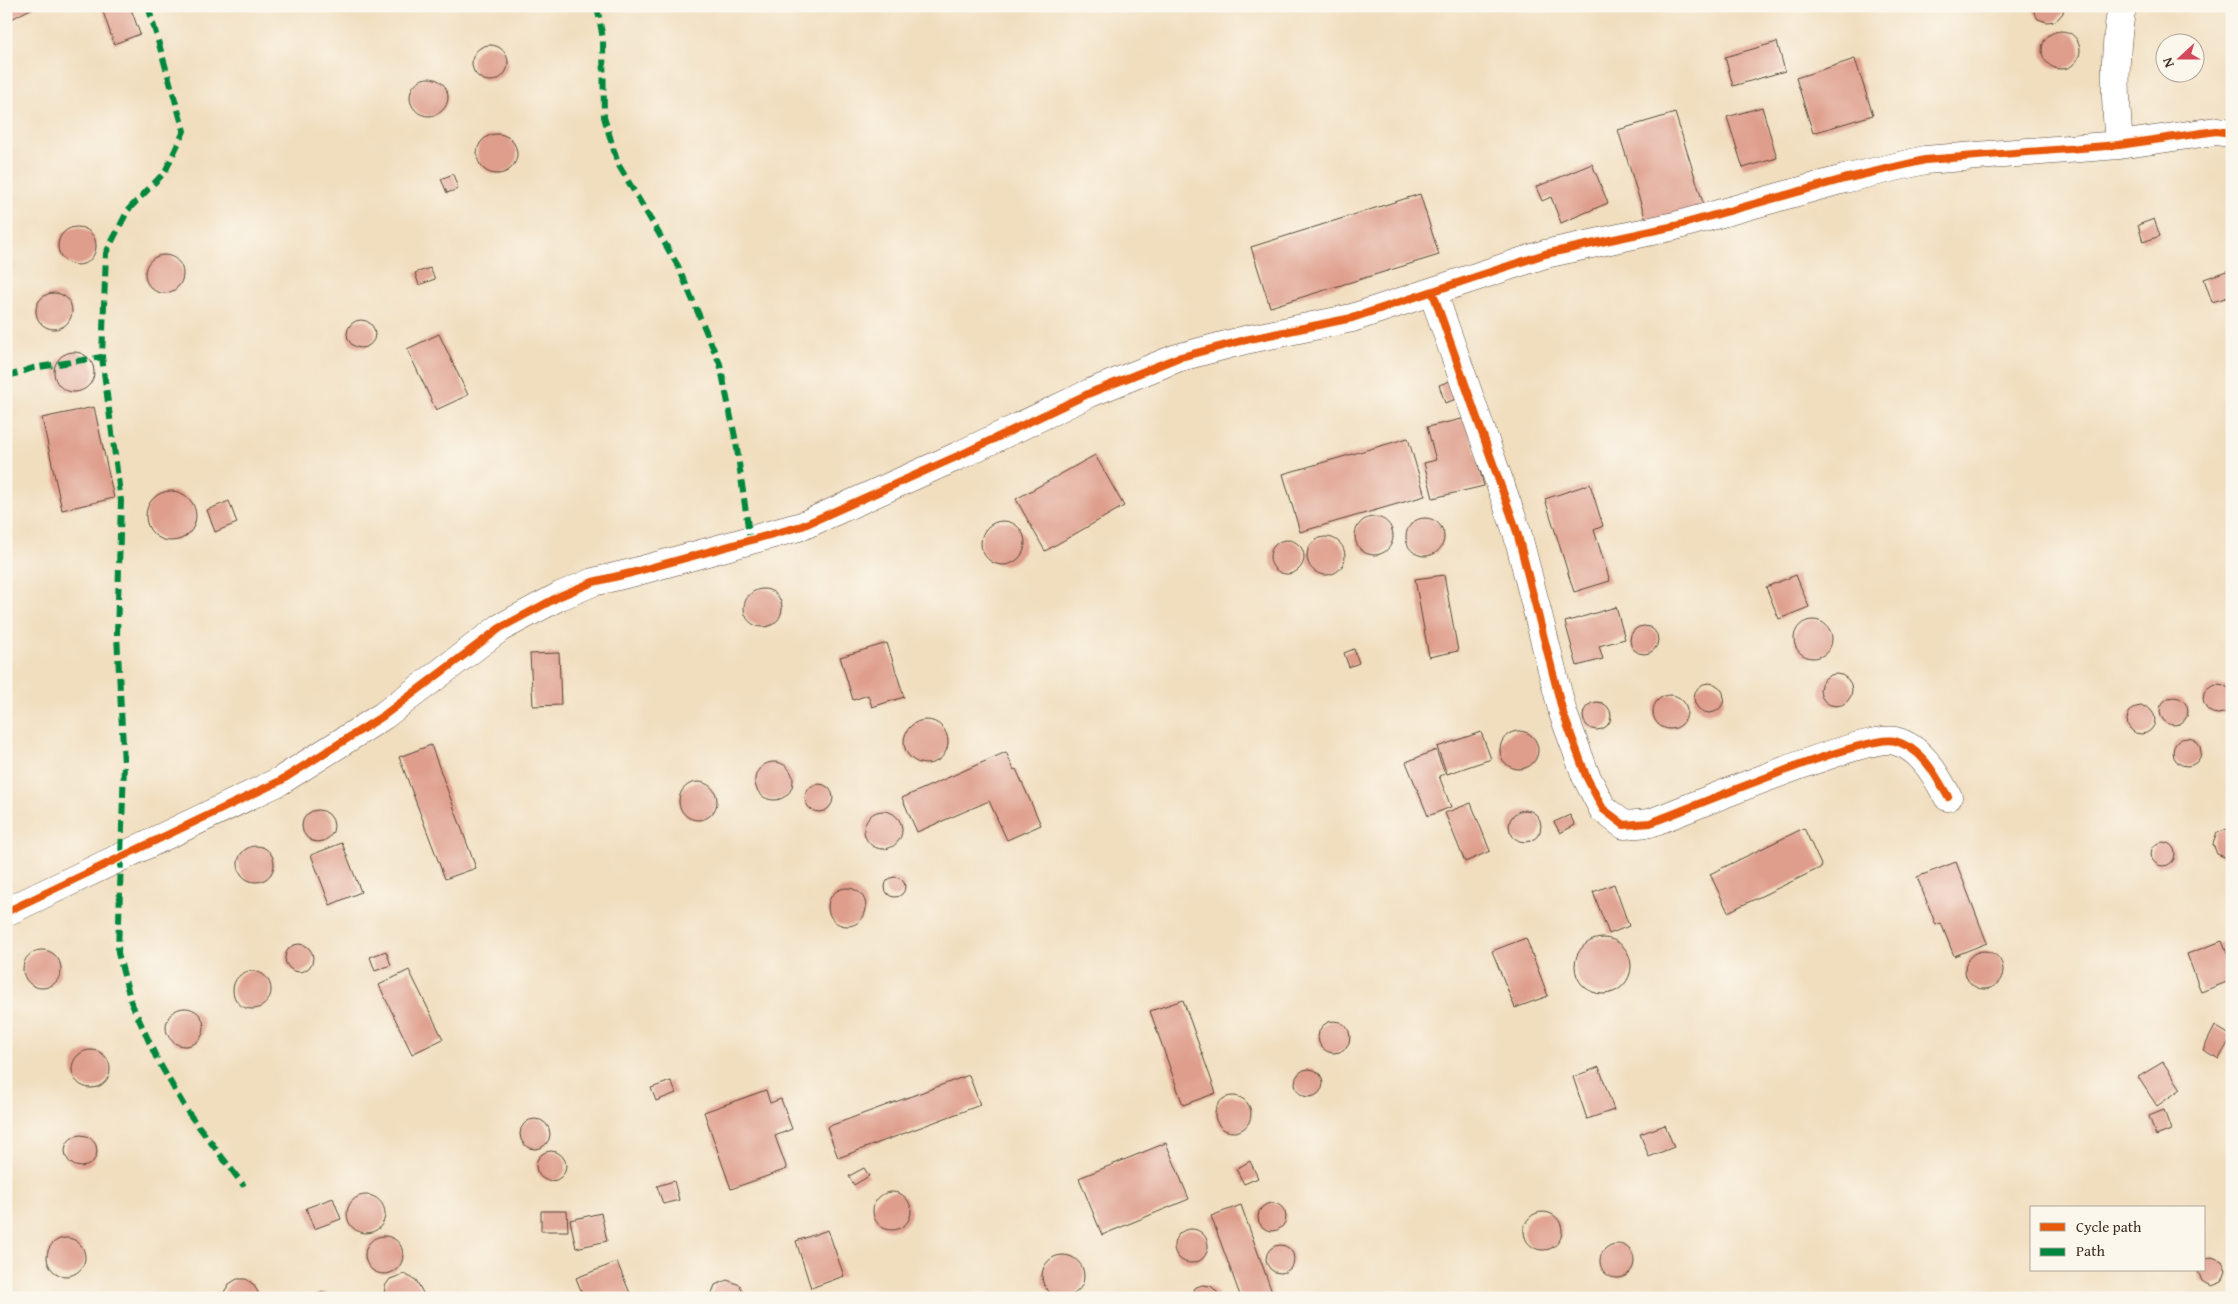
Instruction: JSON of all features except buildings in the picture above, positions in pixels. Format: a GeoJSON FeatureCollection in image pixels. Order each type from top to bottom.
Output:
{"type":"FeatureCollection","features":[{"type":"Feature","properties":{"kind":"street"},"geometry":{"type":"LineString","coordinates":[[2119,145],[2115,98],[2116,43],[2122,6]]}},
{"type":"Feature","properties":{"kind":"street"},"geometry":{"type":"LineString","coordinates":[[6,912],[280,781],[382,716],[500,628],[568,592],[593,582],[631,574],[802,526],[958,456],[1090,392],[1177,358],[1245,340],[1352,318],[1545,254],[1675,226],[1844,179],[1924,160],[2119,145],[2216,131],[2232,133]]}},
{"type":"Feature","properties":{"kind":"street"},"geometry":{"type":"LineString","coordinates":[[1433,292],[1517,532],[1563,714],[1586,776],[1603,809],[1624,825],[1650,824],[1832,754],[1866,743],[1892,740],[1910,746],[1930,766],[1948,797]]}},
{"type":"Feature","properties":{"kind":"marked path"},"geometry":{"type":"LineString","coordinates":[[148,6],[184,131],[165,172],[128,210],[106,253],[102,357],[121,501],[117,635],[124,764],[118,953],[131,1002],[156,1057],[187,1111],[244,1186]]}},
{"type":"Feature","properties":{"kind":"marked path"},"geometry":{"type":"LineString","coordinates":[[597,6],[603,39],[604,117],[618,164],[678,266],[720,364],[736,442],[750,541]]}},
{"type":"Feature","properties":{"kind":"marked path"},"geometry":{"type":"LineString","coordinates":[[6,377],[33,368],[102,357]]}},
{"type":"Feature","properties":{"kind":"cycle path"},"geometry":{"type":"LineString","coordinates":[[6,912],[280,781],[383,716],[500,628],[560,596],[593,582],[802,526],[958,456],[1090,393],[1177,358],[1245,340],[1352,318],[1545,254],[1675,226],[1844,179],[1925,160],[2119,145],[2216,131],[2232,133]]}},
{"type":"Feature","properties":{"kind":"cycle path"},"geometry":{"type":"LineString","coordinates":[[1433,293],[1517,532],[1563,713],[1586,776],[1603,809],[1624,825],[1650,823],[1776,774],[1850,748],[1878,742],[1895,741],[1913,749],[1927,763],[1948,797]]}}]}
